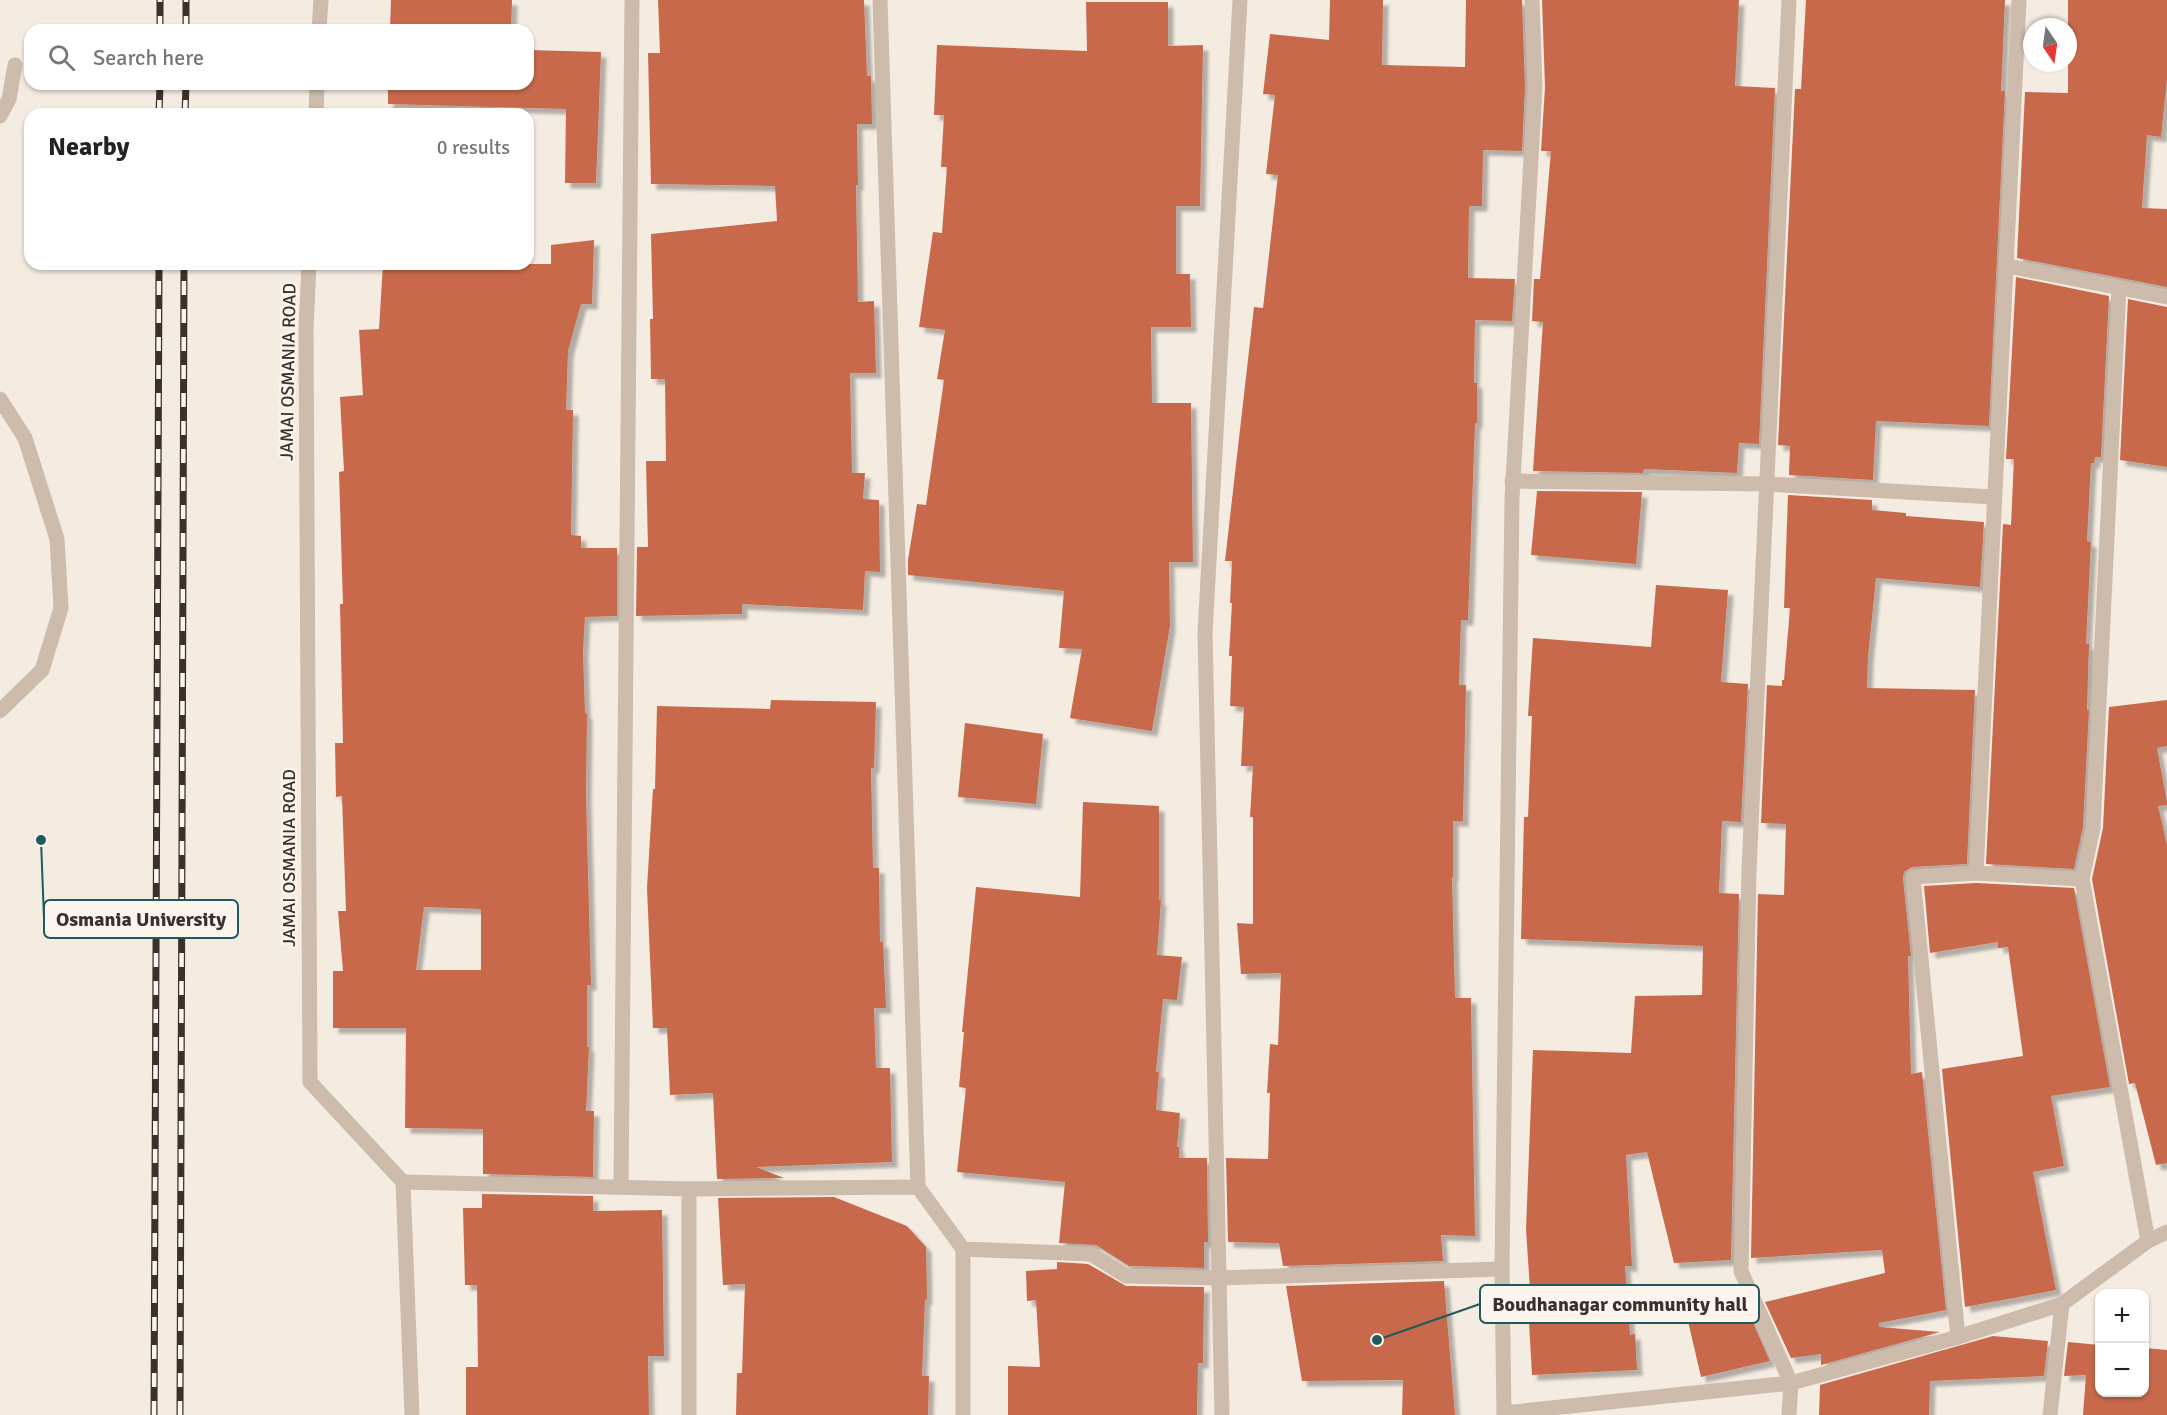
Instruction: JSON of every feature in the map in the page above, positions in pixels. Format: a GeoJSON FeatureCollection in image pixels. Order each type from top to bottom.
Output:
{"type":"FeatureCollection","features":[{"type":"Feature","properties":{"kind":"street"},"geometry":{"type":"LineString","coordinates":[[319,24],[321,0]]}},
{"type":"Feature","properties":{"kind":"street"},"geometry":{"type":"LineString","coordinates":[[621,1187],[632,0]]}},
{"type":"Feature","properties":{"kind":"street"},"geometry":{"type":"LineString","coordinates":[[880,0],[918,1187],[963,1249],[963,1415]]}},
{"type":"Feature","properties":{"kind":"street"},"geometry":{"type":"LineString","coordinates":[[1221,1415],[1205,633],[1240,0]]}},
{"type":"Feature","properties":{"kind":"street"},"geometry":{"type":"LineString","coordinates":[[1532,0],[1535,87],[1512,482],[1502,1269],[1504,1414],[1791,1383],[1958,1337],[2062,1304],[2148,1241],[2167,1232]]}},
{"type":"Feature","properties":{"kind":"street"},"geometry":{"type":"LineString","coordinates":[[1789,0],[1749,870],[1741,1271],[1791,1383],[1789,1415]]}},
{"type":"Feature","properties":{"kind":"street"},"geometry":{"type":"LineString","coordinates":[[1976,873],[1993,497],[2008,266],[2019,0]]}},
{"type":"Feature","properties":{"kind":"street"},"geometry":{"type":"LineString","coordinates":[[0,116],[9,99],[15,65]]}},
{"type":"Feature","properties":{"kind":"street"},"geometry":{"type":"LineString","coordinates":[[316,108],[317,90]]}},
{"type":"Feature","properties":{"kind":"street"},"geometry":{"type":"LineString","coordinates":[[2008,266],[2167,297]]}},
{"type":"Feature","properties":{"kind":"street","name":"JAMAI OSMANIA ROAD"},"geometry":{"type":"LineString","coordinates":[[309,270],[306,330],[310,1082],[402,1182]]}},
{"type":"Feature","properties":{"kind":"street"},"geometry":{"type":"LineString","coordinates":[[2119,288],[2093,828],[2082,879],[2148,1241]]}},
{"type":"Feature","properties":{"kind":"street"},"geometry":{"type":"LineString","coordinates":[[0,399],[25,438],[57,539],[61,608],[42,670],[0,711]]}},
{"type":"Feature","properties":{"kind":"street"},"geometry":{"type":"LineString","coordinates":[[1512,482],[1767,484],[1993,497]]}},
{"type":"Feature","properties":{"kind":"street"},"geometry":{"type":"LineString","coordinates":[[1958,1337],[1913,877],[1976,873],[2082,879]]}},
{"type":"Feature","properties":{"kind":"street"},"geometry":{"type":"LineString","coordinates":[[412,1415],[402,1182],[689,1189],[918,1187]]}},
{"type":"Feature","properties":{"kind":"street"},"geometry":{"type":"LineString","coordinates":[[689,1189],[689,1415]]}},
{"type":"Feature","properties":{"kind":"street"},"geometry":{"type":"LineString","coordinates":[[963,1249],[1091,1254],[1125,1276],[1219,1278],[1502,1269]]}},
{"type":"Feature","properties":{"kind":"street"},"geometry":{"type":"LineString","coordinates":[[2050,1415],[2062,1304]]}},
{"type":"Feature","properties":{"kind":"building"},"geometry":{"type":"Polygon","coordinates":[[[391,0],[512,0],[511,24],[390,24],[391,0]]]}},
{"type":"Feature","properties":{"kind":"building"},"geometry":{"type":"Polygon","coordinates":[[[658,0],[864,0],[867,76],[871,76],[872,124],[857,124],[858,302],[874,301],[876,373],[850,373],[852,473],[865,473],[863,499],[879,500],[880,572],[865,571],[863,610],[742,604],[742,614],[636,616],[637,547],[648,547],[646,461],[666,461],[665,379],[651,379],[650,319],[653,319],[651,234],[777,221],[775,186],[651,184],[648,53],[660,53],[658,0]]]}},
{"type":"Feature","properties":{"kind":"building"},"geometry":{"type":"Polygon","coordinates":[[[1330,0],[1383,0],[1382,65],[1465,67],[1466,0],[1522,0],[1525,87],[1522,151],[1483,150],[1482,206],[1469,206],[1468,278],[1515,279],[1512,321],[1475,320],[1474,383],[1477,383],[1477,423],[1475,423],[1468,620],[1461,620],[1459,685],[1466,685],[1463,821],[1453,821],[1452,877],[1455,998],[1471,998],[1475,1236],[1441,1235],[1443,1261],[1283,1266],[1279,1243],[1228,1242],[1226,1158],[1268,1159],[1270,1093],[1267,1093],[1270,1044],[1278,1045],[1281,973],[1241,974],[1237,923],[1253,924],[1253,817],[1250,817],[1253,766],[1241,766],[1244,707],[1230,706],[1232,561],[1225,561],[1254,307],[1263,308],[1278,175],[1266,174],[1275,95],[1263,94],[1270,34],[1329,40],[1330,0]]]}},
{"type":"Feature","properties":{"kind":"building"},"geometry":{"type":"Polygon","coordinates":[[[1542,0],[1739,0],[1735,86],[1775,88],[1759,444],[1739,443],[1737,473],[1644,469],[1643,473],[1533,471],[1543,322],[1532,321],[1534,279],[1540,279],[1551,151],[1541,151],[1545,87],[1542,0]]]}},
{"type":"Feature","properties":{"kind":"building"},"geometry":{"type":"Polygon","coordinates":[[[1806,0],[2005,0],[2001,91],[2005,91],[1989,426],[1876,421],[1873,480],[1789,475],[1790,446],[1778,445],[1795,89],[1801,89],[1806,0]]]}},
{"type":"Feature","properties":{"kind":"building"},"geometry":{"type":"Polygon","coordinates":[[[2068,0],[2167,0],[2167,79],[2161,137],[2147,135],[2142,208],[2167,209],[2167,287],[2017,258],[2025,92],[2068,93],[2068,72],[2077,72],[2077,18],[2068,18],[2068,0]]]}},
{"type":"Feature","properties":{"kind":"building"},"geometry":{"type":"Polygon","coordinates":[[[1086,2],[1168,2],[1168,46],[1203,45],[1200,206],[1176,206],[1176,274],[1190,274],[1191,327],[1151,327],[1152,403],[1191,403],[1193,562],[1169,562],[1170,626],[1152,731],[1070,718],[1082,649],[1059,648],[1064,591],[908,575],[908,560],[917,504],[926,505],[944,380],[937,379],[945,330],[919,327],[933,232],[942,233],[947,167],[941,167],[944,115],[934,115],[937,45],[1087,51],[1086,2]]]}},
{"type":"Feature","properties":{"kind":"building"},"geometry":{"type":"Polygon","coordinates":[[[534,50],[601,52],[596,183],[565,183],[566,109],[388,104],[388,90],[534,90],[534,50]]]}},
{"type":"Feature","properties":{"kind":"building"},"geometry":{"type":"Polygon","coordinates":[[[594,240],[592,304],[581,304],[568,351],[566,410],[573,410],[571,535],[581,536],[581,548],[617,548],[617,616],[585,617],[583,652],[585,713],[587,714],[586,796],[591,985],[587,985],[587,1047],[589,1047],[586,1111],[594,1111],[593,1177],[483,1174],[483,1129],[405,1128],[406,1028],[333,1028],[333,971],[343,971],[338,911],[346,911],[342,796],[336,797],[335,743],[343,743],[340,604],[343,604],[339,472],[344,471],[340,397],[363,395],[359,330],[379,329],[383,270],[534,270],[534,264],[551,264],[551,245],[594,240]],[[424,907],[416,970],[481,970],[481,909],[424,907]]]}},
{"type":"Feature","properties":{"kind":"building"},"geometry":{"type":"Polygon","coordinates":[[[2016,277],[2109,296],[2101,457],[2095,457],[2094,463],[2091,463],[2087,541],[2091,542],[2086,644],[2089,644],[2087,710],[2089,710],[2083,827],[2074,869],[1986,864],[2003,524],[2011,525],[2014,459],[2006,459],[2016,277]]]}},
{"type":"Feature","properties":{"kind":"building"},"geometry":{"type":"Polygon","coordinates":[[[2128,299],[2167,307],[2167,467],[2120,460],[2128,299]]]}},
{"type":"Feature","properties":{"kind":"building"},"geometry":{"type":"Polygon","coordinates":[[[1537,491],[1642,492],[1636,564],[1531,555],[1537,491]]]}},
{"type":"Feature","properties":{"kind":"building"},"geometry":{"type":"Polygon","coordinates":[[[1788,495],[1872,500],[1872,510],[1906,513],[1906,516],[1984,522],[1980,587],[1876,578],[1868,657],[1867,688],[1975,690],[1967,864],[1912,867],[1904,872],[1903,878],[1911,956],[1908,956],[1911,1074],[1922,1072],[1946,1310],[1879,1323],[1879,1327],[1940,1332],[1821,1365],[1821,1354],[1791,1358],[1765,1302],[1885,1273],[1882,1250],[1751,1258],[1758,894],[1784,895],[1786,824],[1761,823],[1767,685],[1782,686],[1782,680],[1784,680],[1790,608],[1784,608],[1788,495]]]}},
{"type":"Feature","properties":{"kind":"building"},"geometry":{"type":"Polygon","coordinates":[[[1656,585],[1728,590],[1721,682],[1748,684],[1741,822],[1722,821],[1719,893],[1739,894],[1731,1260],[1674,1263],[1647,1152],[1626,1155],[1632,1266],[1625,1266],[1630,1335],[1635,1334],[1637,1370],[1532,1375],[1528,1305],[1531,1305],[1526,1229],[1533,1050],[1631,1053],[1635,996],[1702,995],[1703,946],[1521,939],[1524,817],[1528,817],[1532,716],[1528,716],[1533,638],[1651,647],[1656,585]]]}},
{"type":"Feature","properties":{"kind":"building"},"geometry":{"type":"Polygon","coordinates":[[[771,700],[876,702],[874,768],[871,768],[873,868],[879,868],[880,942],[883,942],[886,1008],[874,1008],[876,1068],[890,1068],[892,1162],[756,1167],[784,1178],[717,1179],[713,1093],[670,1095],[667,1028],[653,1028],[647,888],[653,789],[655,789],[657,706],[770,709],[771,700]]]}},
{"type":"Feature","properties":{"kind":"building"},"geometry":{"type":"Polygon","coordinates":[[[2167,700],[2167,746],[2157,748],[2167,802],[2167,805],[2158,806],[2167,845],[2167,1163],[2156,1165],[2135,1083],[2129,1084],[2092,879],[2103,828],[2109,707],[2167,700]]]}},
{"type":"Feature","properties":{"kind":"building"},"geometry":{"type":"Polygon","coordinates":[[[965,723],[1043,734],[1036,804],[958,797],[965,723]]]}},
{"type":"Feature","properties":{"kind":"building"},"geometry":{"type":"Polygon","coordinates":[[[1083,802],[1159,806],[1159,900],[1161,900],[1157,955],[1182,957],[1177,1000],[1163,999],[1156,1072],[1159,1072],[1156,1110],[1180,1113],[1177,1147],[1179,1147],[1179,1158],[1207,1158],[1208,1242],[1204,1242],[1204,1268],[1129,1266],[1096,1245],[1059,1243],[1065,1182],[957,1172],[966,1088],[959,1087],[964,1032],[962,1032],[976,887],[1080,897],[1083,802]]]}},
{"type":"Feature","properties":{"kind":"building"},"geometry":{"type":"Polygon","coordinates":[[[1976,883],[2074,888],[2110,1087],[2051,1096],[2064,1166],[2033,1172],[2056,1290],[1965,1307],[1942,1069],[2023,1056],[2008,947],[1998,948],[1998,942],[1930,953],[1924,886],[1976,883]]]}},
{"type":"Feature","properties":{"kind":"building"},"geometry":{"type":"Polygon","coordinates":[[[482,1194],[593,1196],[593,1211],[662,1210],[664,1356],[648,1356],[649,1415],[466,1415],[466,1367],[478,1367],[477,1285],[465,1285],[463,1208],[482,1208],[482,1194]]]}},
{"type":"Feature","properties":{"kind":"building"},"geometry":{"type":"Polygon","coordinates":[[[834,1197],[907,1226],[926,1247],[927,1300],[925,1299],[922,1376],[929,1376],[928,1415],[736,1415],[737,1373],[742,1373],[745,1284],[723,1285],[718,1198],[834,1197]]]}},
{"type":"Feature","properties":{"kind":"building"},"geometry":{"type":"Polygon","coordinates":[[[1057,1262],[1088,1264],[1126,1286],[1204,1287],[1203,1363],[1198,1363],[1197,1415],[1008,1415],[1008,1366],[1040,1367],[1036,1300],[1027,1301],[1026,1271],[1057,1269],[1057,1262]]]}},
{"type":"Feature","properties":{"kind":"building"},"geometry":{"type":"Polygon","coordinates":[[[1444,1281],[1455,1415],[1402,1415],[1403,1380],[1302,1381],[1286,1286],[1444,1281]]]}},
{"type":"Feature","properties":{"kind":"building"},"geometry":{"type":"Polygon","coordinates":[[[1746,1307],[1770,1361],[1701,1377],[1688,1321],[1746,1307]]]}},
{"type":"Feature","properties":{"kind":"building"},"geometry":{"type":"Polygon","coordinates":[[[1993,1336],[2048,1341],[2044,1376],[1930,1381],[1929,1415],[1819,1415],[1820,1385],[1993,1336]]]}},
{"type":"Feature","properties":{"kind":"building"},"geometry":{"type":"Polygon","coordinates":[[[2068,1342],[2095,1345],[2095,1397],[2149,1397],[2149,1348],[2167,1350],[2167,1415],[2083,1415],[2086,1375],[2064,1376],[2068,1342]]]}},
{"type":"Feature","properties":{"kind":"railway"},"geometry":{"type":"LineString","coordinates":[[160,0],[160,24]]}},
{"type":"Feature","properties":{"kind":"railway"},"geometry":{"type":"LineString","coordinates":[[186,0],[186,24]]}},
{"type":"Feature","properties":{"kind":"railway"},"geometry":{"type":"LineString","coordinates":[[159,108],[160,90]]}},
{"type":"Feature","properties":{"kind":"railway"},"geometry":{"type":"LineString","coordinates":[[185,108],[186,90]]}},
{"type":"Feature","properties":{"kind":"railway"},"geometry":{"type":"LineString","coordinates":[[154,1415],[159,270]]}},
{"type":"Feature","properties":{"kind":"railway"},"geometry":{"type":"LineString","coordinates":[[180,1415],[184,270]]}},
{"type":"Feature","properties":{"kind":"place","name":"Osmania University"},"geometry":{"type":"Point","coordinates":[41,840]}},
{"type":"Feature","properties":{"kind":"place","name":"Boudhanagar community hall"},"geometry":{"type":"Point","coordinates":[1377,1340]}}]}
